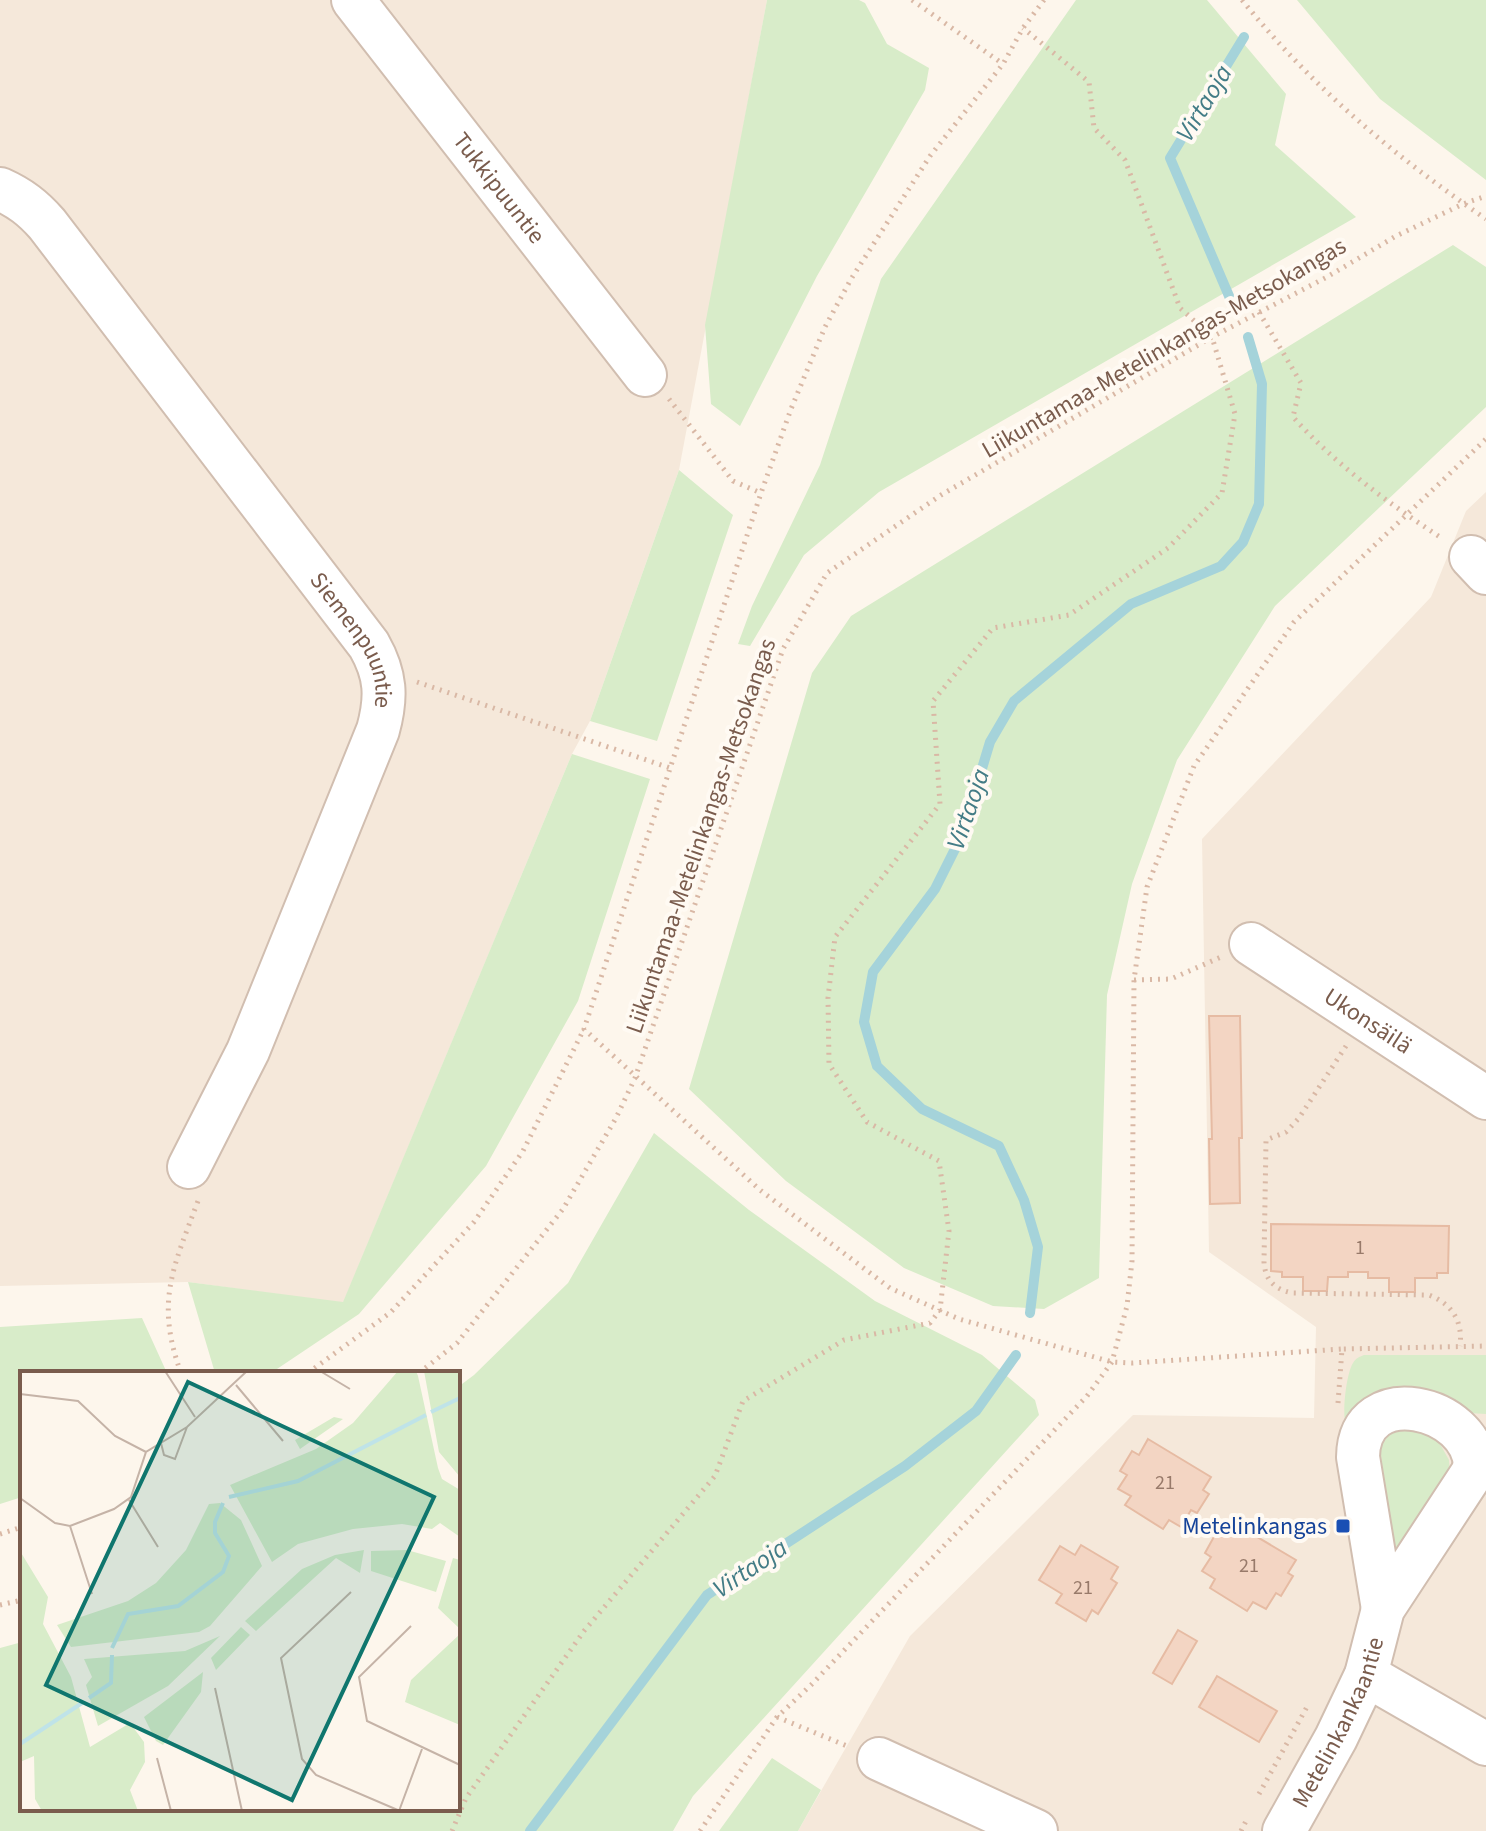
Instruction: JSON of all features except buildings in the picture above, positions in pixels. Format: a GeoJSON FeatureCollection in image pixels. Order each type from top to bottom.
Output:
{"type":"FeatureCollection","features":[{"type":"Feature","properties":{"kind":"street","name":"Tukkipuuntie"},"geometry":{"type":"LineString","coordinates":[[353,0],[645,375]]}},
{"type":"Feature","properties":{"kind":"street","name":"Siemenpuuntie"},"geometry":{"type":"LineString","coordinates":[[0,189],[33,208],[47,224],[369,645],[384,678],[386,695],[378,730],[248,1051],[189,1167]]}},
{"type":"Feature","properties":{"kind":"street","name":"Ukonsäilä"},"geometry":{"type":"LineString","coordinates":[[1251,944],[1486,1098]]}},
{"type":"Feature","properties":{"kind":"street","name":"Metelinkankaantie"},"geometry":{"type":"LineString","coordinates":[[1284,1831],[1336,1738],[1366,1675],[1383,1609],[1480,1460],[1463,1435],[1433,1414],[1418,1409],[1398,1408],[1380,1414],[1369,1422],[1361,1434],[1358,1457],[1383,1609]]}},
{"type":"Feature","properties":{"kind":"street"},"geometry":{"type":"LineString","coordinates":[[1366,1675],[1486,1744]]}},
{"type":"Feature","properties":{"kind":"street"},"geometry":{"type":"LineString","coordinates":[[879,1759],[1036,1831]]}},
{"type":"Feature","properties":{"kind":"path"},"geometry":{"type":"LineString","coordinates":[[912,0],[1003,64]]}},
{"type":"Feature","properties":{"kind":"path"},"geometry":{"type":"LineString","coordinates":[[311,1371],[391,1312],[474,1222],[523,1151],[584,1029],[761,493],[825,327],[851,279],[930,156],[1003,64],[1023,28],[1044,0]]}},
{"type":"Feature","properties":{"kind":"path"},"geometry":{"type":"LineString","coordinates":[[1242,0],[1281,48],[1348,113],[1486,219]]}},
{"type":"Feature","properties":{"kind":"path"},"geometry":{"type":"LineString","coordinates":[[452,1831],[466,1798],[584,1631],[715,1476],[743,1401],[844,1340],[930,1323],[940,1310],[949,1231],[939,1161],[867,1122],[829,1064],[828,998],[835,937],[940,804],[933,701],[993,628],[1069,615],[1168,548],[1222,493],[1235,414],[1212,337],[1180,308],[1125,160],[1094,128],[1089,82],[1023,28]]}},
{"type":"Feature","properties":{"kind":"path","name":"Liikuntamaa-Metelinkangas-Metsokangas"},"geometry":{"type":"LineString","coordinates":[[422,1371],[457,1343],[563,1209],[616,1118],[635,1078],[783,649],[827,573],[941,495],[1212,337],[1396,236],[1486,196]]}},
{"type":"Feature","properties":{"kind":"path"},"geometry":{"type":"LineString","coordinates":[[1259,312],[1301,383],[1293,417],[1315,442],[1405,514]]}},
{"type":"Feature","properties":{"kind":"path"},"geometry":{"type":"LineString","coordinates":[[645,375],[663,392],[733,481],[761,493]]}},
{"type":"Feature","properties":{"kind":"path"},"geometry":{"type":"LineString","coordinates":[[700,1831],[777,1717],[1087,1396],[1112,1362],[1127,1306],[1132,1261],[1134,980],[1147,887],[1194,766],[1294,622],[1486,439]]}},
{"type":"Feature","properties":{"kind":"path"},"geometry":{"type":"LineString","coordinates":[[384,678],[414,681],[670,768]]}},
{"type":"Feature","properties":{"kind":"path"},"geometry":{"type":"LineString","coordinates":[[1134,980],[1171,979],[1251,944]]}},
{"type":"Feature","properties":{"kind":"path"},"geometry":{"type":"LineString","coordinates":[[1364,1019],[1299,1118],[1286,1132],[1266,1140],[1265,1270],[1273,1285],[1293,1293],[1429,1295],[1448,1305],[1455,1314],[1462,1334],[1460,1346]]}},
{"type":"Feature","properties":{"kind":"path"},"geometry":{"type":"LineString","coordinates":[[584,1029],[760,1190],[890,1288],[959,1319],[1112,1362],[1342,1349]]}},
{"type":"Feature","properties":{"kind":"path"},"geometry":{"type":"LineString","coordinates":[[180,1371],[171,1347],[167,1299],[172,1271],[202,1191],[189,1167]]}},
{"type":"Feature","properties":{"kind":"path"},"geometry":{"type":"LineString","coordinates":[[0,1534],[20,1528]]}},
{"type":"Feature","properties":{"kind":"path"},"geometry":{"type":"LineString","coordinates":[[0,1605],[20,1600]]}},
{"type":"Feature","properties":{"kind":"path"},"geometry":{"type":"LineString","coordinates":[[777,1717],[879,1759]]}},
{"type":"Feature","properties":{"kind":"shaded area"},"geometry":{"type":"Polygon","coordinates":[[[0,0],[767,0],[679,470],[590,721],[572,754],[343,1303],[188,1282],[0,1286],[0,0]]]}},
{"type":"Feature","properties":{"kind":"shaded area"},"geometry":{"type":"Polygon","coordinates":[[[1486,492],[1486,1831],[798,1831],[910,1636],[1133,1415],[1314,1418],[1316,1327],[1209,1252],[1202,839],[1431,597],[1466,511],[1486,492]]]}},
{"type":"Feature","properties":{"kind":"green space"},"geometry":{"type":"Polygon","coordinates":[[[767,0],[859,0],[865,3],[887,44],[929,68],[925,90],[817,276],[740,426],[711,404],[705,325],[767,0]]]}},
{"type":"Feature","properties":{"kind":"green space"},"geometry":{"type":"Polygon","coordinates":[[[1076,0],[1207,0],[1286,94],[1275,145],[1356,217],[879,492],[804,555],[750,646],[738,644],[752,606],[820,465],[881,279],[1076,0]]]}},
{"type":"Feature","properties":{"kind":"green space"},"geometry":{"type":"Polygon","coordinates":[[[1297,0],[1486,0],[1486,180],[1380,99],[1297,0]]]}},
{"type":"Feature","properties":{"kind":"green space"},"geometry":{"type":"Polygon","coordinates":[[[1453,245],[1486,267],[1486,407],[1275,606],[1177,760],[1132,884],[1107,995],[1099,1278],[1044,1309],[993,1306],[904,1268],[786,1181],[689,1089],[812,673],[851,616],[1453,245]]]}},
{"type":"Feature","properties":{"kind":"green space"},"geometry":{"type":"Polygon","coordinates":[[[679,470],[733,515],[657,741],[590,721],[679,470]]]}},
{"type":"Feature","properties":{"kind":"green space"},"geometry":{"type":"Polygon","coordinates":[[[572,754],[650,779],[578,1001],[486,1166],[359,1314],[274,1371],[214,1371],[188,1282],[343,1302],[572,754]]]}},
{"type":"Feature","properties":{"kind":"green space"},"geometry":{"type":"Polygon","coordinates":[[[654,1133],[749,1210],[875,1301],[982,1355],[1035,1400],[1039,1415],[693,1796],[673,1831],[0,1831],[0,1648],[20,1643],[20,1811],[460,1811],[460,1386],[568,1283],[654,1133]]]}},
{"type":"Feature","properties":{"kind":"green space"},"geometry":{"type":"Polygon","coordinates":[[[142,1318],[166,1371],[20,1371],[20,1498],[0,1504],[0,1327],[142,1318]]]}},
{"type":"Feature","properties":{"kind":"green space"},"geometry":{"type":"Polygon","coordinates":[[[1364,1355],[1486,1355],[1486,1414],[1468,1413],[1347,1429],[1344,1406],[1348,1376],[1354,1361],[1364,1355]]]}},
{"type":"Feature","properties":{"kind":"green space"},"geometry":{"type":"Polygon","coordinates":[[[1409,1425],[1427,1433],[1440,1444],[1449,1460],[1450,1477],[1394,1555],[1380,1448],[1390,1433],[1409,1425]]]}},
{"type":"Feature","properties":{"kind":"green space"},"geometry":{"type":"Polygon","coordinates":[[[772,1758],[821,1790],[798,1831],[719,1831],[772,1758]]]}},
{"type":"Feature","properties":{"kind":"waterway","name":"Virtaoja"},"geometry":{"type":"LineString","coordinates":[[1232,303],[1170,158],[1244,37]]}},
{"type":"Feature","properties":{"kind":"waterway","name":"Virtaoja"},"geometry":{"type":"LineString","coordinates":[[1030,1313],[1038,1247],[1024,1200],[999,1146],[922,1109],[877,1066],[864,1022],[873,972],[935,889],[962,835],[990,742],[1014,701],[1131,604],[1221,566],[1243,542],[1259,504],[1262,384],[1248,337]]}},
{"type":"Feature","properties":{"kind":"waterway","name":"Virtaoja"},"geometry":{"type":"LineString","coordinates":[[530,1831],[707,1595],[905,1466],[976,1411],[1016,1355]]}},
{"type":"Feature","properties":{"kind":"place","name":"Metelinkangas"},"geometry":{"type":"Point","coordinates":[1343,1526]}}]}
